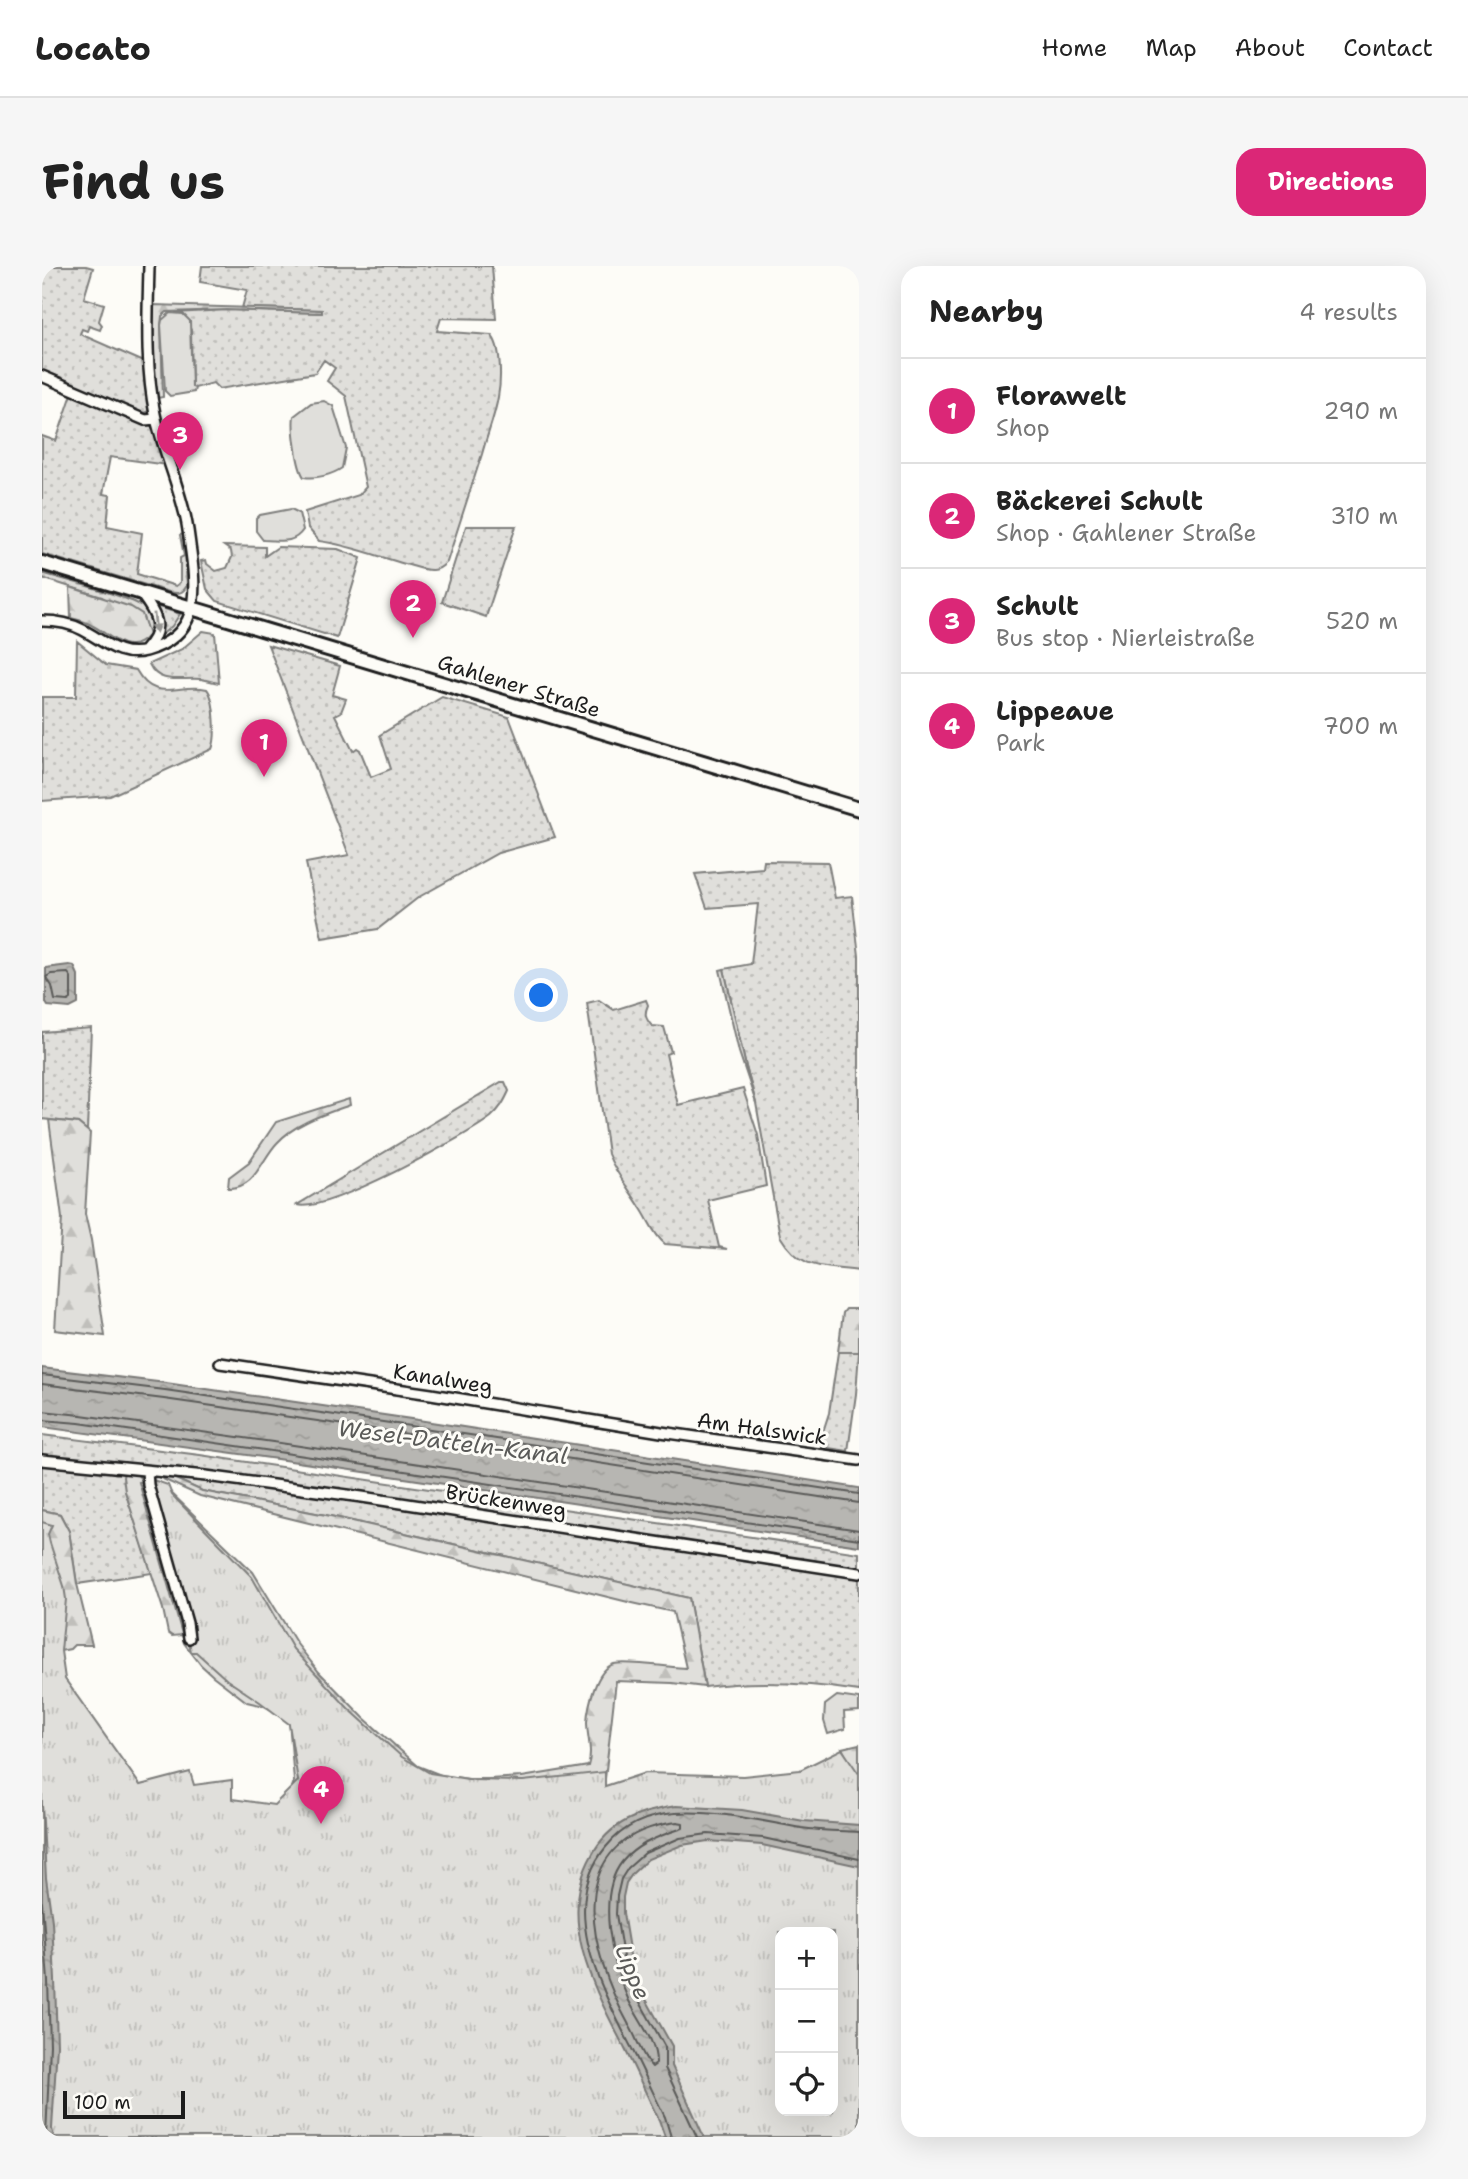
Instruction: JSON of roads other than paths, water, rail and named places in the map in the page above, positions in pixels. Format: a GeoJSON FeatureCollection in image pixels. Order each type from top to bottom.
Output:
{"type":"FeatureCollection","features":[{"type":"Feature","properties":{"kind":"main road","name":"Gahlener Straße"},"geometry":{"type":"LineString","coordinates":[[42,564],[859,808]]}},
{"type":"Feature","properties":{"kind":"street"},"geometry":{"type":"LineString","coordinates":[[42,621],[55,621],[75,627],[110,648],[144,652],[162,645],[178,632],[186,624],[192,609],[195,596],[194,578],[185,512],[156,419],[148,361],[149,266]]}},
{"type":"Feature","properties":{"kind":"street"},"geometry":{"type":"LineString","coordinates":[[42,376],[145,420],[156,419]]}},
{"type":"Feature","properties":{"kind":"street"},"geometry":{"type":"LineString","coordinates":[[141,594],[153,609],[157,620],[157,633],[144,652]]}},
{"type":"Feature","properties":{"kind":"street","name":"Kanalweg"},"geometry":{"type":"LineString","coordinates":[[220,1363],[661,1432]]}},
{"type":"Feature","properties":{"kind":"street","name":"Am Halswick"},"geometry":{"type":"LineString","coordinates":[[661,1432],[859,1460]]}},
{"type":"Feature","properties":{"kind":"street","name":"Brückenweg"},"geometry":{"type":"LineString","coordinates":[[42,1460],[206,1476],[374,1499],[859,1573]]}},
{"type":"Feature","properties":{"kind":"street"},"geometry":{"type":"LineString","coordinates":[[147,1471],[148,1485],[189,1638]]}},
{"type":"Feature","properties":{"kind":"water"},"geometry":{"type":"Polygon","coordinates":[[[74,966],[78,975],[78,1004],[70,1008],[48,1006],[46,968],[74,966]]]}},
{"type":"Feature","properties":{"kind":"water","name":"Wesel-Datteln-Kanal"},"geometry":{"type":"Polygon","coordinates":[[[42,1368],[166,1383],[418,1420],[859,1488],[859,1546],[277,1459],[42,1427],[42,1368]]]}},
{"type":"Feature","properties":{"kind":"water"},"geometry":{"type":"Polygon","coordinates":[[[42,1804],[55,1980],[57,2045],[52,2129],[54,2137],[42,2137],[42,1804]]]}},
{"type":"Feature","properties":{"kind":"water","name":"Lippe"},"geometry":{"type":"Polygon","coordinates":[[[676,1806],[742,1810],[804,1821],[859,1825],[859,1866],[762,1845],[708,1841],[682,1845],[648,1859],[626,1883],[623,1913],[631,1961],[642,1992],[672,2046],[672,2066],[704,2137],[665,2137],[601,2002],[583,1953],[578,1929],[582,1879],[599,1844],[607,1834],[627,1820],[650,1811],[676,1806]]]}},
{"type":"Feature","properties":{"kind":"waterway"},"geometry":{"type":"LineString","coordinates":[[457,1403],[567,1423],[859,1466]]}},
{"type":"Feature","properties":{"kind":"place","name":"Schult"},"geometry":{"type":"Point","coordinates":[180,470]}},
{"type":"Feature","properties":{"kind":"place","name":"Bäckerei Schult"},"geometry":{"type":"Point","coordinates":[413,638]}},
{"type":"Feature","properties":{"kind":"place","name":"Florawelt"},"geometry":{"type":"Point","coordinates":[264,777]}},
{"type":"Feature","properties":{"kind":"place","name":"Lippeaue"},"geometry":{"type":"Point","coordinates":[321,1824]}}]}
